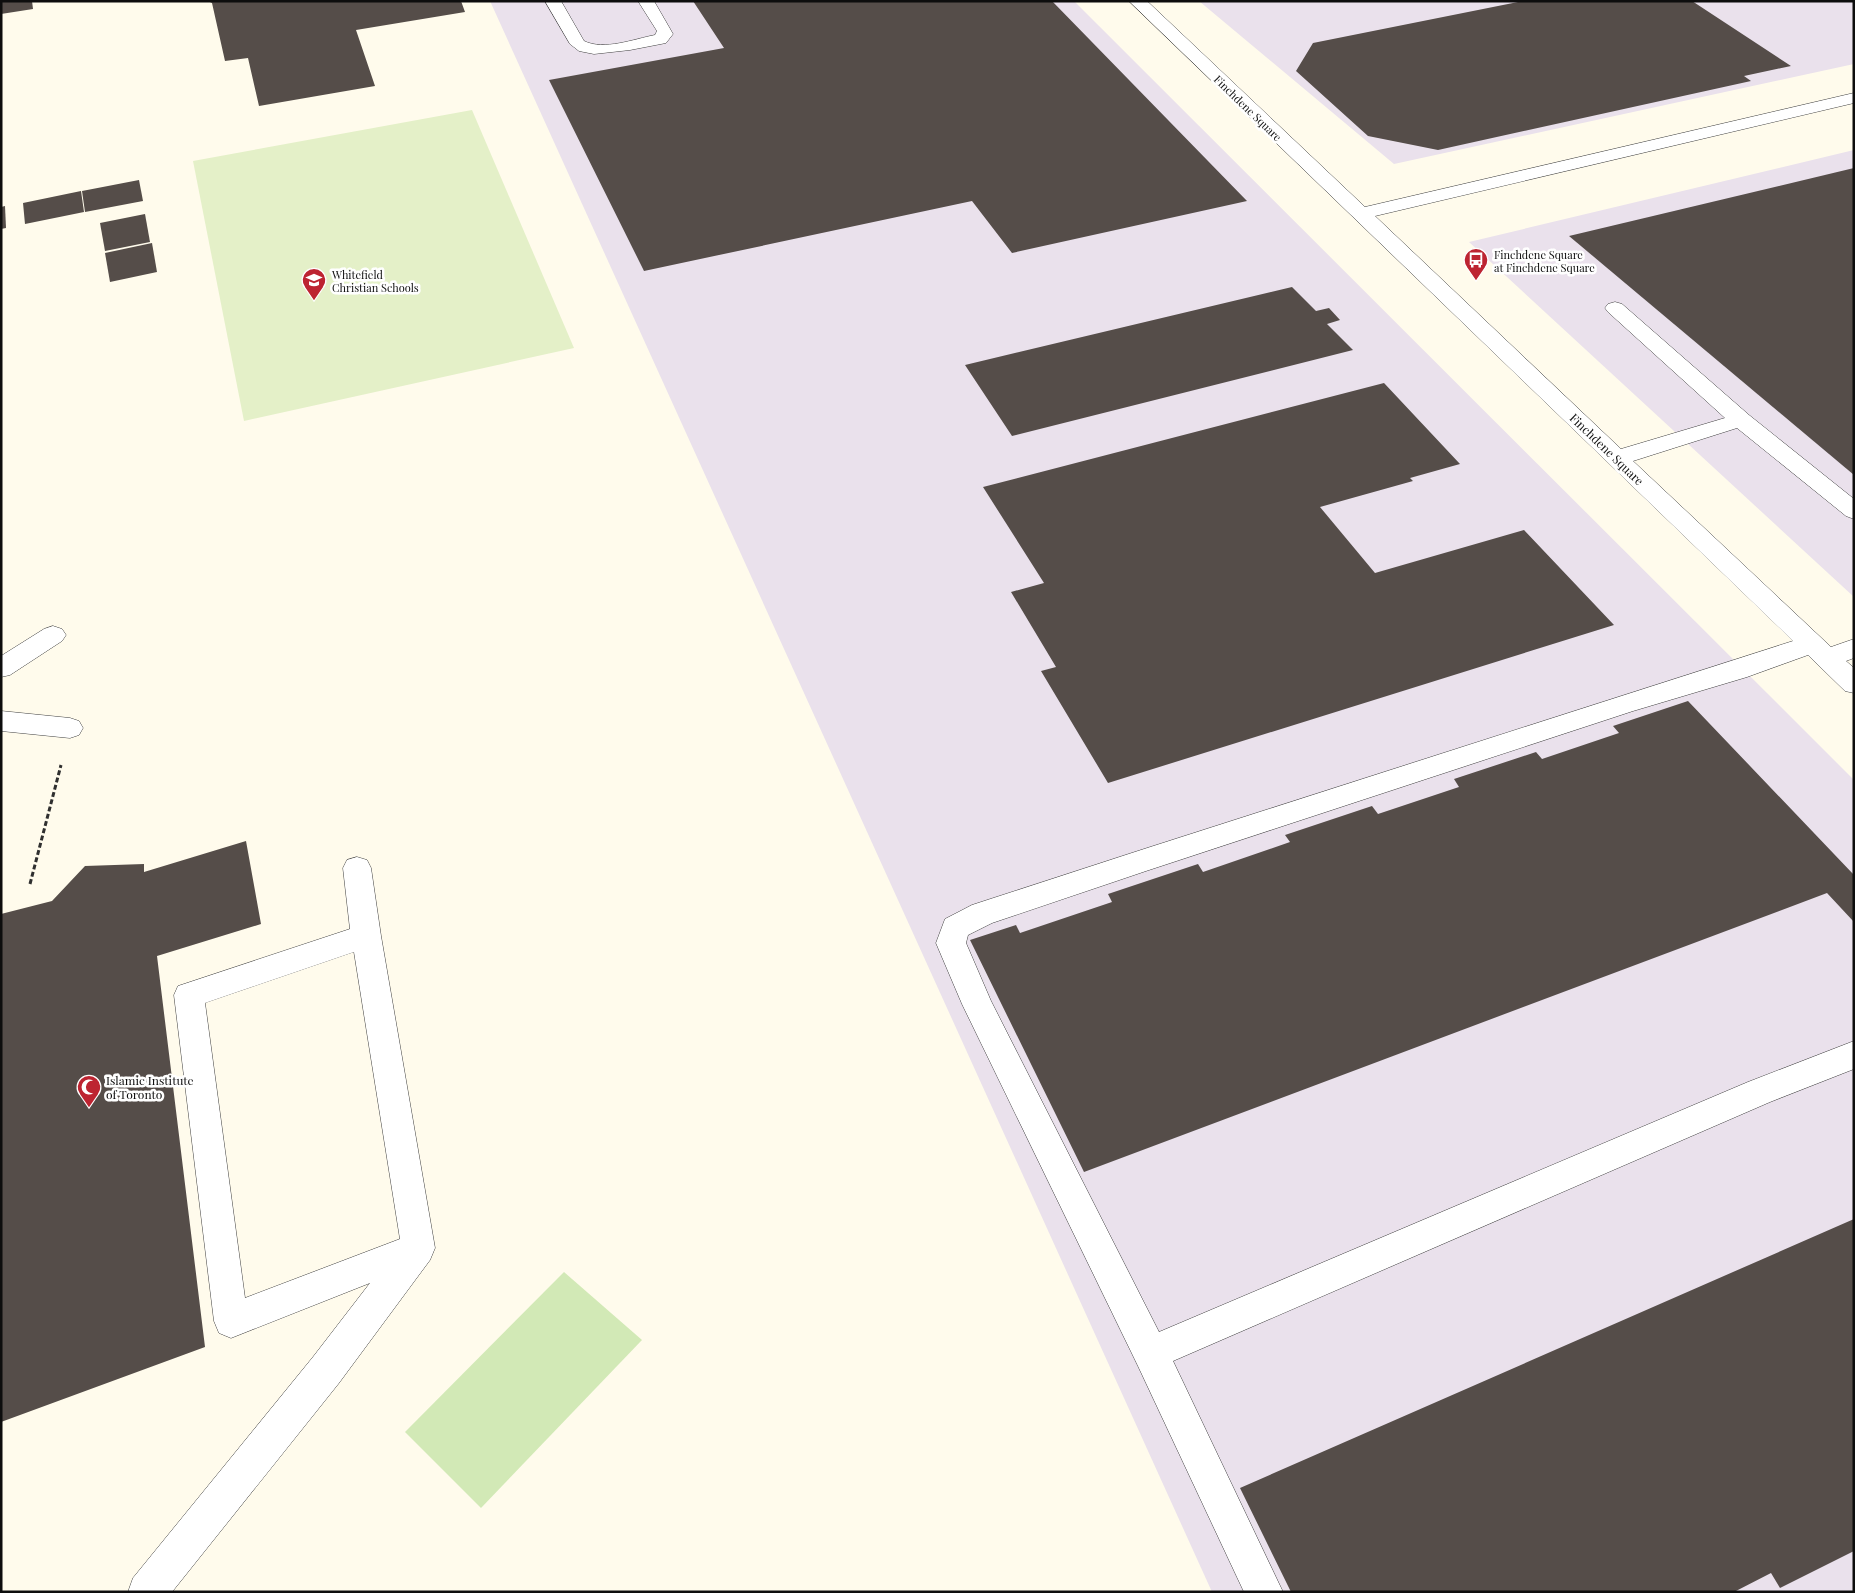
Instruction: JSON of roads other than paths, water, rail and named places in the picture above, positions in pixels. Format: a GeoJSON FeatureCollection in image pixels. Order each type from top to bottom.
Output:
{"type":"FeatureCollection","features":[{"type":"Feature","properties":{"kind":"street"},"geometry":{"type":"LineString","coordinates":[[553,1],[578,44],[582,48],[596,50],[660,39],[665,31],[646,1]]}},
{"type":"Feature","properties":{"kind":"street","name":"Finchdene Square"},"geometry":{"type":"LineString","coordinates":[[1137,1],[1854,684]]}},
{"type":"Feature","properties":{"kind":"street"},"geometry":{"type":"LineString","coordinates":[[1360,214],[1854,98]]}},
{"type":"Feature","properties":{"kind":"street"},"geometry":{"type":"LineString","coordinates":[[1615,308],[1741,420],[1854,511]]}},
{"type":"Feature","properties":{"kind":"street"},"geometry":{"type":"LineString","coordinates":[[1617,458],[1741,420]]}},
{"type":"Feature","properties":{"kind":"street"},"geometry":{"type":"LineString","coordinates":[[1,668],[53,635]]}},
{"type":"Feature","properties":{"kind":"street"},"geometry":{"type":"LineString","coordinates":[[1264,1592],[1152,1353],[977,1004],[951,943],[956,928],[982,914],[1626,704],[1738,670],[1820,651],[1854,648]]}},
{"type":"Feature","properties":{"kind":"street"},"geometry":{"type":"LineString","coordinates":[[1,721],[70,728]]}},
{"type":"Feature","properties":{"kind":"street"},"geometry":{"type":"LineString","coordinates":[[147,1592],[326,1370],[418,1248],[366,936],[357,868]]}},
{"type":"Feature","properties":{"kind":"street"},"geometry":{"type":"LineString","coordinates":[[366,936],[189,995],[231,1321],[418,1248]]}},
{"type":"Feature","properties":{"kind":"street"},"geometry":{"type":"LineString","coordinates":[[1152,1353],[1760,1092],[1854,1055]]}},
{"type":"Feature","properties":{"kind":"place","name":"Finchdene Square at Finchdene Square"},"geometry":{"type":"Point","coordinates":[1476,281]}},
{"type":"Feature","properties":{"kind":"place","name":"Whitefield Christian Schools"},"geometry":{"type":"Point","coordinates":[314,301]}},
{"type":"Feature","properties":{"kind":"place","name":"Islamic Institute of Toronto"},"geometry":{"type":"Point","coordinates":[89,1108]}}]}
